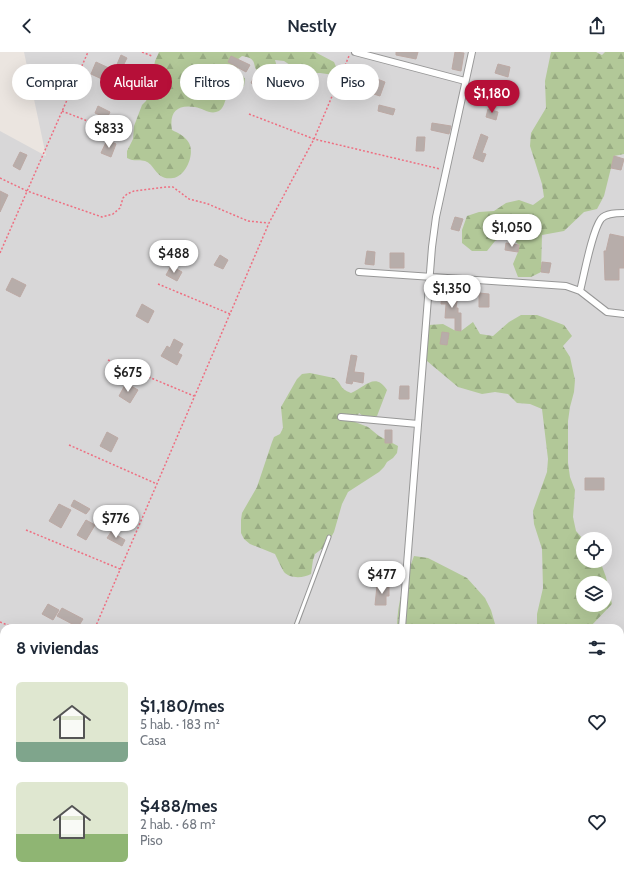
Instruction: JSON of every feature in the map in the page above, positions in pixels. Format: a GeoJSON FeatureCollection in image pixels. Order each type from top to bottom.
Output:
{"type":"FeatureCollection","features":[{"type":"Feature","properties":{"kind":"street"},"geometry":{"type":"LineString","coordinates":[[355,52],[465,81]]}},
{"type":"Feature","properties":{"kind":"street"},"geometry":{"type":"LineString","coordinates":[[402,624],[429,277],[436,217],[472,52]]}},
{"type":"Feature","properties":{"kind":"street"},"geometry":{"type":"LineString","coordinates":[[580,291],[595,231],[601,218],[613,213],[624,213]]}},
{"type":"Feature","properties":{"kind":"street"},"geometry":{"type":"LineString","coordinates":[[359,272],[566,286],[580,291],[607,312],[624,314]]}},
{"type":"Feature","properties":{"kind":"street"},"geometry":{"type":"LineString","coordinates":[[341,417],[418,424]]}},
{"type":"Feature","properties":{"kind":"lane"},"geometry":{"type":"LineString","coordinates":[[297,624],[329,538]]}},
{"type":"Feature","properties":{"kind":"path"},"geometry":{"type":"LineString","coordinates":[[0,253],[88,52]]}},
{"type":"Feature","properties":{"kind":"path"},"geometry":{"type":"LineString","coordinates":[[142,52],[152,56]]}},
{"type":"Feature","properties":{"kind":"path"},"geometry":{"type":"LineString","coordinates":[[97,624],[269,224],[314,138],[351,52]]}},
{"type":"Feature","properties":{"kind":"path"},"geometry":{"type":"LineString","coordinates":[[62,111],[126,136]]}},
{"type":"Feature","properties":{"kind":"path"},"geometry":{"type":"LineString","coordinates":[[249,114],[314,138],[446,171]]}},
{"type":"Feature","properties":{"kind":"path"},"geometry":{"type":"LineString","coordinates":[[0,178],[27,192],[102,217],[113,214],[120,208],[123,198],[127,194],[134,191],[167,187],[173,188],[189,199],[208,204],[248,221],[269,224]]}},
{"type":"Feature","properties":{"kind":"path"},"geometry":{"type":"LineString","coordinates":[[158,284],[230,314]]}},
{"type":"Feature","properties":{"kind":"path"},"geometry":{"type":"LineString","coordinates":[[108,360],[194,396]]}},
{"type":"Feature","properties":{"kind":"path"},"geometry":{"type":"LineString","coordinates":[[69,445],[156,484]]}},
{"type":"Feature","properties":{"kind":"path"},"geometry":{"type":"LineString","coordinates":[[26,530],[120,569]]}},
{"type":"Feature","properties":{"kind":"shaded area"},"geometry":{"type":"Polygon","coordinates":[[[24,52],[624,52],[624,624],[0,624],[0,131],[46,156],[34,100],[92,100],[92,64],[27,64],[24,52]]]}},
{"type":"Feature","properties":{"kind":"green space"},"geometry":{"type":"Polygon","coordinates":[[[159,52],[315,52],[334,62],[335,64],[327,64],[327,74],[319,73],[319,64],[288,64],[284,61],[275,60],[276,64],[254,64],[251,59],[242,56],[237,60],[237,64],[180,64],[180,100],[226,100],[219,111],[208,112],[200,108],[189,106],[179,108],[173,114],[171,124],[172,130],[186,138],[191,148],[191,153],[188,164],[182,173],[173,178],[167,178],[159,175],[151,165],[145,161],[127,158],[127,151],[133,139],[134,126],[142,105],[146,100],[172,100],[172,64],[154,64],[159,52]]]}},
{"type":"Feature","properties":{"kind":"green space"},"geometry":{"type":"Polygon","coordinates":[[[551,52],[596,52],[602,55],[605,52],[624,52],[624,154],[614,156],[604,196],[597,209],[584,212],[564,231],[542,235],[541,272],[531,277],[518,277],[513,264],[519,245],[508,235],[495,241],[487,251],[472,251],[462,243],[462,230],[467,216],[479,212],[494,211],[506,203],[519,200],[533,205],[544,197],[542,184],[530,146],[531,133],[546,108],[545,81],[551,52]]]}},
{"type":"Feature","properties":{"kind":"green space"},"geometry":{"type":"Polygon","coordinates":[[[521,315],[537,315],[564,325],[572,336],[563,346],[570,357],[575,380],[568,421],[568,463],[570,477],[575,490],[573,517],[577,532],[576,568],[603,568],[606,576],[576,576],[576,612],[604,612],[593,624],[537,624],[537,614],[543,588],[542,549],[534,524],[533,511],[547,472],[548,459],[542,409],[530,404],[517,403],[508,394],[495,392],[482,394],[458,387],[427,361],[421,347],[421,335],[429,325],[443,324],[454,330],[461,331],[473,322],[480,334],[493,336],[509,322],[521,315]]]}},
{"type":"Feature","properties":{"kind":"green space"},"geometry":{"type":"Polygon","coordinates":[[[310,373],[334,378],[339,382],[342,388],[351,393],[369,382],[374,381],[383,384],[387,390],[377,416],[368,417],[359,413],[355,422],[368,427],[379,436],[398,446],[397,453],[379,472],[348,492],[342,504],[334,532],[327,545],[315,554],[311,574],[293,577],[284,572],[275,554],[250,544],[244,539],[241,533],[241,520],[242,513],[257,487],[274,437],[280,434],[283,428],[281,407],[297,379],[302,374],[310,373]]]}},
{"type":"Feature","properties":{"kind":"green space"},"geometry":{"type":"Polygon","coordinates":[[[414,556],[428,558],[467,578],[485,598],[491,610],[495,624],[397,624],[398,609],[414,556]]]}},
{"type":"Feature","properties":{"kind":"building"},"geometry":{"type":"Polygon","coordinates":[[[396,52],[418,52],[416,59],[396,55],[396,52]]]}},
{"type":"Feature","properties":{"kind":"building"},"geometry":{"type":"Polygon","coordinates":[[[455,52],[464,53],[461,71],[452,69],[455,52]]]}},
{"type":"Feature","properties":{"kind":"building"},"geometry":{"type":"Polygon","coordinates":[[[121,55],[127,58],[124,64],[117,64],[121,55]]]}},
{"type":"Feature","properties":{"kind":"building"},"geometry":{"type":"Polygon","coordinates":[[[231,56],[250,65],[246,72],[244,71],[244,64],[232,64],[228,62],[231,56]]]}},
{"type":"Feature","properties":{"kind":"building"},"geometry":{"type":"Polygon","coordinates":[[[96,62],[100,64],[100,78],[92,74],[96,62]]]}},
{"type":"Feature","properties":{"kind":"building"},"geometry":{"type":"Polygon","coordinates":[[[498,64],[510,67],[508,77],[495,73],[498,64]]]}},
{"type":"Feature","properties":{"kind":"building"},"geometry":{"type":"Polygon","coordinates":[[[379,80],[385,82],[379,96],[379,80]]]}},
{"type":"Feature","properties":{"kind":"building"},"geometry":{"type":"Polygon","coordinates":[[[379,105],[395,109],[393,115],[378,111],[379,105]]]}},
{"type":"Feature","properties":{"kind":"building"},"geometry":{"type":"Polygon","coordinates":[[[98,106],[110,112],[107,118],[95,113],[98,106]]]}},
{"type":"Feature","properties":{"kind":"building"},"geometry":{"type":"Polygon","coordinates":[[[488,109],[498,112],[496,120],[486,117],[488,109]]]}},
{"type":"Feature","properties":{"kind":"building"},"geometry":{"type":"Polygon","coordinates":[[[432,123],[451,126],[449,134],[431,130],[432,123]]]}},
{"type":"Feature","properties":{"kind":"building"},"geometry":{"type":"Polygon","coordinates":[[[481,134],[488,137],[482,153],[486,154],[483,162],[473,158],[481,134]]]}},
{"type":"Feature","properties":{"kind":"building"},"geometry":{"type":"Polygon","coordinates":[[[417,137],[425,137],[424,151],[416,151],[417,137]]]}},
{"type":"Feature","properties":{"kind":"building"},"geometry":{"type":"Polygon","coordinates":[[[107,140],[116,144],[111,157],[101,153],[107,140]]]}},
{"type":"Feature","properties":{"kind":"building"},"geometry":{"type":"Polygon","coordinates":[[[20,152],[27,155],[20,170],[13,166],[20,152]]]}},
{"type":"Feature","properties":{"kind":"building"},"geometry":{"type":"Polygon","coordinates":[[[614,156],[624,159],[621,170],[611,168],[614,156]]]}},
{"type":"Feature","properties":{"kind":"building"},"geometry":{"type":"Polygon","coordinates":[[[0,191],[8,195],[0,212],[0,191]]]}},
{"type":"Feature","properties":{"kind":"building"},"geometry":{"type":"Polygon","coordinates":[[[455,217],[463,219],[459,231],[451,229],[455,217]]]}},
{"type":"Feature","properties":{"kind":"building"},"geometry":{"type":"Polygon","coordinates":[[[610,234],[624,237],[624,268],[619,268],[619,280],[605,280],[604,251],[606,251],[610,234]]]}},
{"type":"Feature","properties":{"kind":"building"},"geometry":{"type":"Polygon","coordinates":[[[506,243],[519,245],[518,252],[505,250],[506,243]]]}},
{"type":"Feature","properties":{"kind":"building"},"geometry":{"type":"Polygon","coordinates":[[[367,251],[375,252],[374,265],[365,264],[367,251]]]}},
{"type":"Feature","properties":{"kind":"building"},"geometry":{"type":"Polygon","coordinates":[[[390,253],[404,253],[404,268],[390,268],[390,253]]]}},
{"type":"Feature","properties":{"kind":"building"},"geometry":{"type":"Polygon","coordinates":[[[220,255],[228,260],[223,269],[214,265],[220,255]]]}},
{"type":"Feature","properties":{"kind":"building"},"geometry":{"type":"Polygon","coordinates":[[[542,262],[551,263],[549,273],[541,272],[542,262]]]}},
{"type":"Feature","properties":{"kind":"building"},"geometry":{"type":"Polygon","coordinates":[[[171,266],[182,272],[177,281],[166,275],[171,266]]]}},
{"type":"Feature","properties":{"kind":"building"},"geometry":{"type":"Polygon","coordinates":[[[12,278],[26,285],[20,297],[6,290],[12,278]]]}},
{"type":"Feature","properties":{"kind":"building"},"geometry":{"type":"Polygon","coordinates":[[[442,293],[458,294],[456,308],[458,308],[458,313],[461,313],[461,331],[455,330],[455,318],[445,318],[446,304],[441,304],[442,293]]]}},
{"type":"Feature","properties":{"kind":"building"},"geometry":{"type":"Polygon","coordinates":[[[479,293],[489,294],[489,307],[479,307],[479,293]]]}},
{"type":"Feature","properties":{"kind":"building"},"geometry":{"type":"Polygon","coordinates":[[[142,304],[154,311],[148,323],[136,316],[142,304]]]}},
{"type":"Feature","properties":{"kind":"building"},"geometry":{"type":"Polygon","coordinates":[[[442,332],[449,333],[447,345],[440,344],[442,332]]]}},
{"type":"Feature","properties":{"kind":"building"},"geometry":{"type":"Polygon","coordinates":[[[174,339],[183,344],[178,353],[182,355],[177,365],[161,356],[167,346],[170,348],[174,339]]]}},
{"type":"Feature","properties":{"kind":"building"},"geometry":{"type":"Polygon","coordinates":[[[351,355],[357,356],[354,372],[364,373],[363,383],[353,381],[352,384],[346,383],[351,355]]]}},
{"type":"Feature","properties":{"kind":"building"},"geometry":{"type":"Polygon","coordinates":[[[126,383],[138,390],[130,403],[119,396],[126,383]]]}},
{"type":"Feature","properties":{"kind":"building"},"geometry":{"type":"Polygon","coordinates":[[[400,386],[409,386],[409,399],[399,399],[400,386]]]}},
{"type":"Feature","properties":{"kind":"building"},"geometry":{"type":"Polygon","coordinates":[[[385,430],[392,430],[392,443],[385,443],[385,430]]]}},
{"type":"Feature","properties":{"kind":"building"},"geometry":{"type":"Polygon","coordinates":[[[107,432],[118,438],[111,452],[100,446],[107,432]]]}},
{"type":"Feature","properties":{"kind":"building"},"geometry":{"type":"Polygon","coordinates":[[[585,478],[604,478],[604,490],[585,490],[585,478]]]}},
{"type":"Feature","properties":{"kind":"building"},"geometry":{"type":"Polygon","coordinates":[[[74,500],[90,509],[86,514],[71,506],[74,500]]]}},
{"type":"Feature","properties":{"kind":"building"},"geometry":{"type":"Polygon","coordinates":[[[59,504],[71,510],[61,528],[49,521],[59,504]]]}},
{"type":"Feature","properties":{"kind":"building"},"geometry":{"type":"Polygon","coordinates":[[[86,520],[95,525],[86,540],[77,535],[86,520]]]}},
{"type":"Feature","properties":{"kind":"building"},"geometry":{"type":"Polygon","coordinates":[[[111,532],[125,540],[122,546],[107,538],[111,532]]]}},
{"type":"Feature","properties":{"kind":"building"},"geometry":{"type":"Polygon","coordinates":[[[377,586],[389,587],[389,596],[386,596],[386,605],[375,605],[377,586]]]}},
{"type":"Feature","properties":{"kind":"building"},"geometry":{"type":"Polygon","coordinates":[[[48,604],[59,610],[53,620],[42,614],[48,604]]]}},
{"type":"Feature","properties":{"kind":"building"},"geometry":{"type":"Polygon","coordinates":[[[62,608],[83,619],[80,624],[72,624],[57,616],[62,608]]]}}]}
